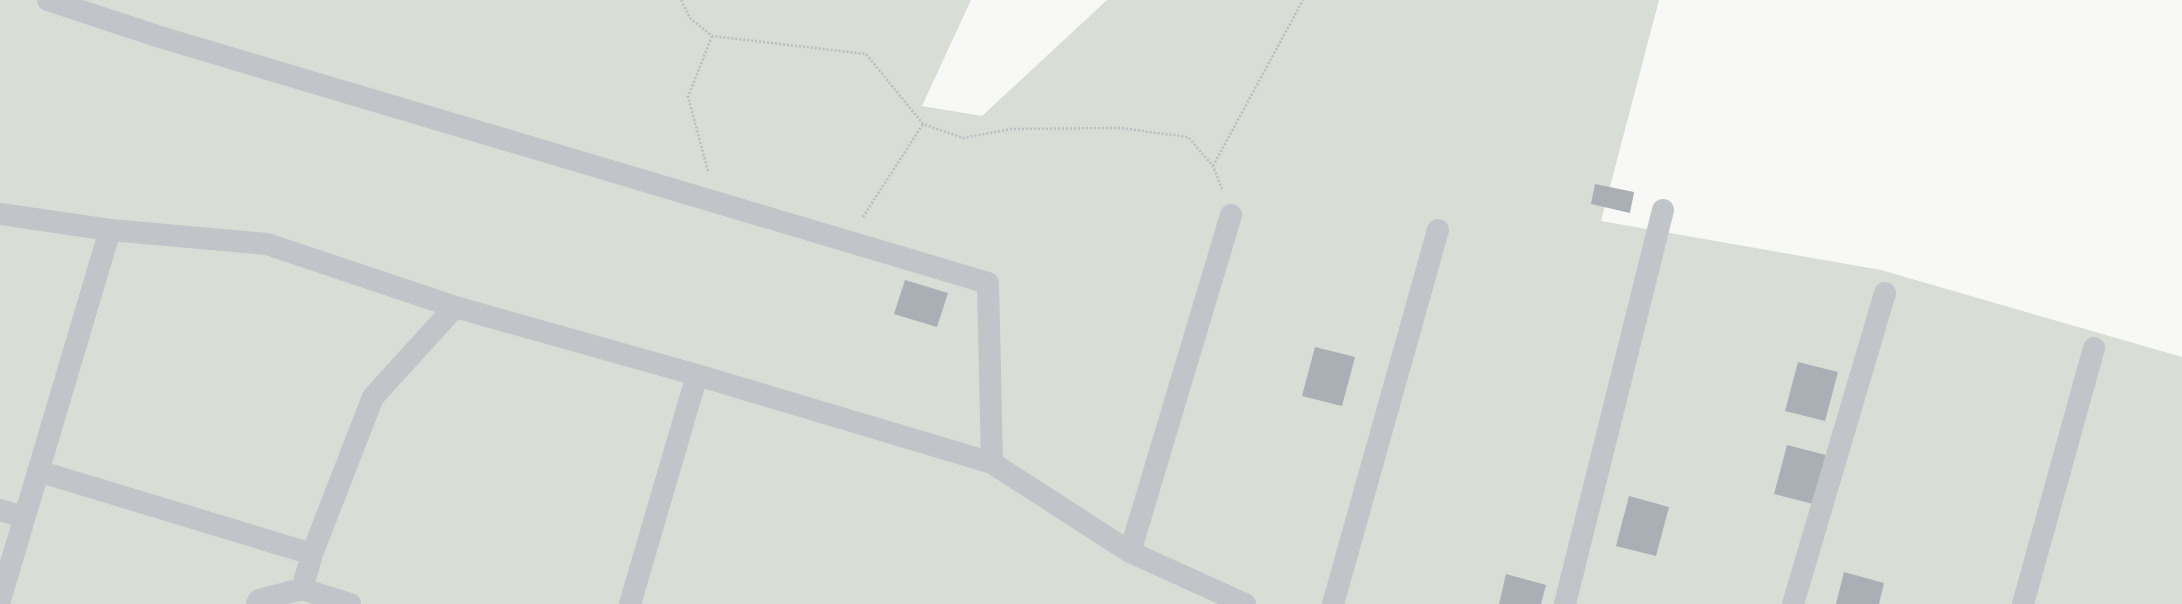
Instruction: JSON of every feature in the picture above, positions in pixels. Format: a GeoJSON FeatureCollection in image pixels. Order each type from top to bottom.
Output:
{"type":"FeatureCollection","features":[{"type":"Feature","properties":{"kind":"street"},"geometry":{"type":"LineString","coordinates":[[48,0],[168,40],[988,283],[992,463]]}},
{"type":"Feature","properties":{"kind":"street"},"geometry":{"type":"LineString","coordinates":[[1565,604],[1663,210]]}},
{"type":"Feature","properties":{"kind":"street"},"geometry":{"type":"LineString","coordinates":[[0,214],[110,230],[267,244],[455,307],[697,375],[992,463],[1130,552],[1245,604]]}},
{"type":"Feature","properties":{"kind":"street"},"geometry":{"type":"LineString","coordinates":[[1130,552],[1231,215]]}},
{"type":"Feature","properties":{"kind":"street"},"geometry":{"type":"LineString","coordinates":[[0,600],[110,230]]}},
{"type":"Feature","properties":{"kind":"street"},"geometry":{"type":"LineString","coordinates":[[1333,604],[1438,230]]}},
{"type":"Feature","properties":{"kind":"street"},"geometry":{"type":"LineString","coordinates":[[1793,604],[1885,293]]}},
{"type":"Feature","properties":{"kind":"street"},"geometry":{"type":"LineString","coordinates":[[302,590],[312,554],[372,397],[455,307]]}},
{"type":"Feature","properties":{"kind":"street"},"geometry":{"type":"LineString","coordinates":[[2023,604],[2094,348]]}},
{"type":"Feature","properties":{"kind":"street"},"geometry":{"type":"LineString","coordinates":[[630,604],[697,375]]}},
{"type":"Feature","properties":{"kind":"street"},"geometry":{"type":"LineString","coordinates":[[38,471],[312,554]]}},
{"type":"Feature","properties":{"kind":"street"},"geometry":{"type":"LineString","coordinates":[[0,510],[24,517]]}},
{"type":"Feature","properties":{"kind":"street"},"geometry":{"type":"LineString","coordinates":[[257,604],[259,600],[302,590],[350,604]]}},
{"type":"Feature","properties":{"kind":"path"},"geometry":{"type":"LineString","coordinates":[[681,0],[690,18],[712,36],[866,54],[923,124],[963,138],[1011,129],[1120,128],[1188,137],[1213,166],[1231,215]]}},
{"type":"Feature","properties":{"kind":"path"},"geometry":{"type":"LineString","coordinates":[[1213,166],[1302,0]]}},
{"type":"Feature","properties":{"kind":"path"},"geometry":{"type":"LineString","coordinates":[[712,36],[688,97],[716,202]]}},
{"type":"Feature","properties":{"kind":"path"},"geometry":{"type":"LineString","coordinates":[[847,241],[923,124]]}},
{"type":"Feature","properties":{"kind":"shaded area"},"geometry":{"type":"Polygon","coordinates":[[[0,0],[971,0],[922,106],[982,116],[1107,0],[1659,0],[1601,221],[1881,270],[2182,357],[2182,604],[0,604],[0,0]]]}},
{"type":"Feature","properties":{"kind":"building"},"geometry":{"type":"Polygon","coordinates":[[[1595,184],[1634,192],[1630,213],[1591,204],[1595,184]]]}},
{"type":"Feature","properties":{"kind":"building"},"geometry":{"type":"Polygon","coordinates":[[[905,280],[948,293],[937,327],[894,314],[905,280]]]}},
{"type":"Feature","properties":{"kind":"building"},"geometry":{"type":"Polygon","coordinates":[[[1315,347],[1355,357],[1342,406],[1302,396],[1315,347]]]}},
{"type":"Feature","properties":{"kind":"building"},"geometry":{"type":"Polygon","coordinates":[[[1798,362],[1838,372],[1825,421],[1785,411],[1798,362]]]}},
{"type":"Feature","properties":{"kind":"building"},"geometry":{"type":"Polygon","coordinates":[[[1787,445],[1826,455],[1813,504],[1774,494],[1787,445]]]}},
{"type":"Feature","properties":{"kind":"building"},"geometry":{"type":"Polygon","coordinates":[[[1629,496],[1669,507],[1656,556],[1616,546],[1629,496]]]}},
{"type":"Feature","properties":{"kind":"building"},"geometry":{"type":"Polygon","coordinates":[[[1844,572],[1884,583],[1879,604],[1836,604],[1844,572]]]}},
{"type":"Feature","properties":{"kind":"building"},"geometry":{"type":"Polygon","coordinates":[[[1506,574],[1546,585],[1541,604],[1499,604],[1506,574]]]}}]}
